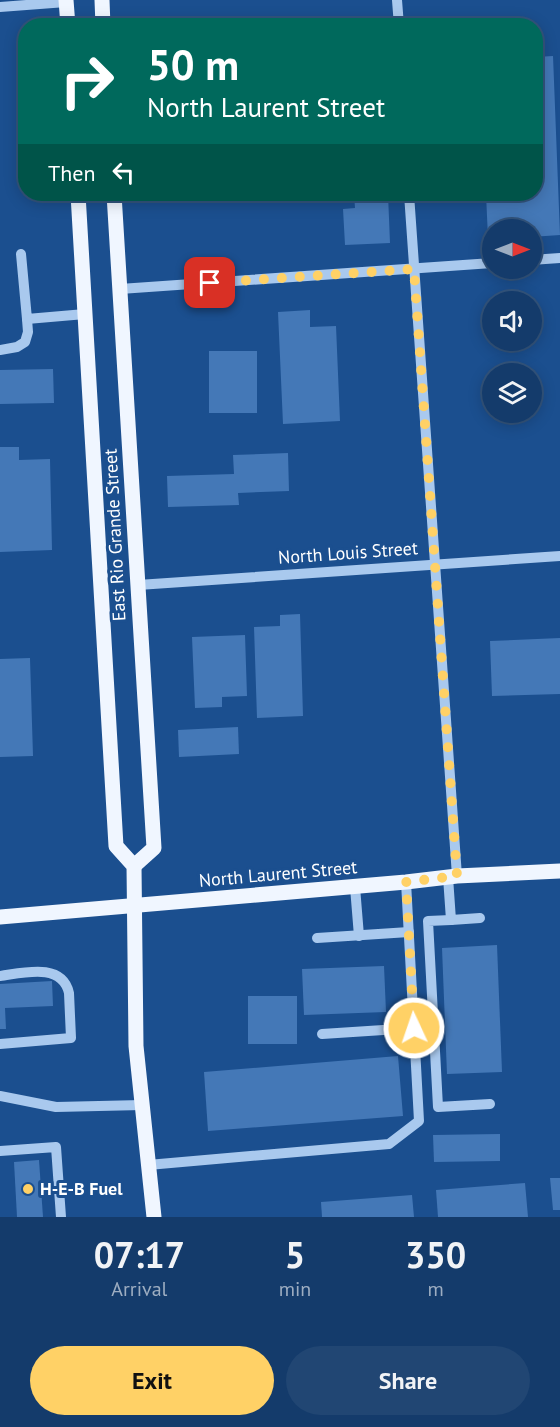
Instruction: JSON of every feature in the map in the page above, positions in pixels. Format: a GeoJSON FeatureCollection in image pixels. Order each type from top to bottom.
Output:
{"type":"FeatureCollection","features":[{"type":"Feature","properties":{"kind":"main road"},"geometry":{"type":"LineString","coordinates":[[102,0],[103,18]]}},
{"type":"Feature","properties":{"kind":"main road"},"geometry":{"type":"LineString","coordinates":[[66,1],[67,18]]}},
{"type":"Feature","properties":{"kind":"main road","name":"East Rio Grande Street"},"geometry":{"type":"LineString","coordinates":[[78,201],[116,846],[134,866],[154,848],[114,201]]}},
{"type":"Feature","properties":{"kind":"main road"},"geometry":{"type":"LineString","coordinates":[[134,866],[136,1046],[154,1217]]}},
{"type":"Feature","properties":{"kind":"main road","name":"North Laurent Street"},"geometry":{"type":"LineString","coordinates":[[0,917],[452,877],[560,871]]}},
{"type":"Feature","properties":{"kind":"street"},"geometry":{"type":"LineString","coordinates":[[397,0],[398,18]]}},
{"type":"Feature","properties":{"kind":"street"},"geometry":{"type":"LineString","coordinates":[[0,8],[66,1]]}},
{"type":"Feature","properties":{"kind":"street"},"geometry":{"type":"LineString","coordinates":[[409,201],[436,564],[452,877],[451,920]]}},
{"type":"Feature","properties":{"kind":"street"},"geometry":{"type":"LineString","coordinates":[[0,350],[17,348],[25,342],[28,332],[21,254]]}},
{"type":"Feature","properties":{"kind":"street"},"geometry":{"type":"LineString","coordinates":[[542,259],[560,258]]}},
{"type":"Feature","properties":{"kind":"street"},"geometry":{"type":"LineString","coordinates":[[120,289],[482,264]]}},
{"type":"Feature","properties":{"kind":"street"},"geometry":{"type":"LineString","coordinates":[[27,319],[85,314]]}},
{"type":"Feature","properties":{"kind":"street","name":"North Louis Street"},"geometry":{"type":"LineString","coordinates":[[138,585],[560,556]]}},
{"type":"Feature","properties":{"kind":"street"},"geometry":{"type":"LineString","coordinates":[[148,1165],[389,1144],[419,1121],[406,882]]}},
{"type":"Feature","properties":{"kind":"street"},"geometry":{"type":"LineString","coordinates":[[355,887],[359,936]]}},
{"type":"Feature","properties":{"kind":"street"},"geometry":{"type":"LineString","coordinates":[[480,918],[428,921],[438,1107],[490,1104]]}},
{"type":"Feature","properties":{"kind":"street"},"geometry":{"type":"LineString","coordinates":[[317,938],[409,932]]}},
{"type":"Feature","properties":{"kind":"street"},"geometry":{"type":"LineString","coordinates":[[0,976],[42,972],[60,976],[69,993],[71,1038],[0,1044]]}},
{"type":"Feature","properties":{"kind":"street"},"geometry":{"type":"LineString","coordinates":[[322,1034],[414,1028]]}},
{"type":"Feature","properties":{"kind":"street"},"geometry":{"type":"LineString","coordinates":[[0,1096],[70,1108],[142,1105]]}},
{"type":"Feature","properties":{"kind":"street"},"geometry":{"type":"LineString","coordinates":[[0,1151],[56,1147],[61,1217]]}},
{"type":"Feature","properties":{"kind":"building"},"geometry":{"type":"Polygon","coordinates":[[[553,56],[560,235],[542,236],[542,219],[487,219],[486,201],[543,201],[543,57],[553,56]]]}},
{"type":"Feature","properties":{"kind":"building"},"geometry":{"type":"Polygon","coordinates":[[[354,201],[388,201],[390,243],[345,245],[343,209],[355,208],[354,201]]]}},
{"type":"Feature","properties":{"kind":"building"},"geometry":{"type":"Polygon","coordinates":[[[310,310],[310,327],[336,326],[340,421],[283,424],[278,312],[310,310]]]}},
{"type":"Feature","properties":{"kind":"building"},"geometry":{"type":"Polygon","coordinates":[[[209,351],[257,351],[257,413],[209,413],[209,351]]]}},
{"type":"Feature","properties":{"kind":"building"},"geometry":{"type":"Polygon","coordinates":[[[53,369],[54,403],[0,404],[0,370],[53,369]]]}},
{"type":"Feature","properties":{"kind":"building"},"geometry":{"type":"Polygon","coordinates":[[[0,447],[19,447],[19,460],[50,459],[52,550],[0,552],[0,447]]]}},
{"type":"Feature","properties":{"kind":"building"},"geometry":{"type":"Polygon","coordinates":[[[288,453],[289,491],[238,493],[239,505],[168,507],[167,476],[234,474],[233,455],[288,453]]]}},
{"type":"Feature","properties":{"kind":"building"},"geometry":{"type":"Polygon","coordinates":[[[300,614],[303,716],[257,718],[254,627],[280,626],[280,615],[300,614]]]}},
{"type":"Feature","properties":{"kind":"building"},"geometry":{"type":"Polygon","coordinates":[[[245,635],[247,696],[222,697],[222,707],[195,708],[192,637],[245,635]]]}},
{"type":"Feature","properties":{"kind":"building"},"geometry":{"type":"Polygon","coordinates":[[[560,638],[560,694],[492,696],[490,641],[560,638]]]}},
{"type":"Feature","properties":{"kind":"building"},"geometry":{"type":"Polygon","coordinates":[[[30,658],[33,756],[0,757],[0,659],[30,658]]]}},
{"type":"Feature","properties":{"kind":"building"},"geometry":{"type":"Polygon","coordinates":[[[238,727],[239,754],[179,757],[178,730],[238,727]]]}},
{"type":"Feature","properties":{"kind":"building"},"geometry":{"type":"Polygon","coordinates":[[[497,945],[502,1072],[447,1074],[442,948],[497,945]]]}},
{"type":"Feature","properties":{"kind":"building"},"geometry":{"type":"Polygon","coordinates":[[[384,966],[386,1012],[304,1015],[302,969],[384,966]]]}},
{"type":"Feature","properties":{"kind":"building"},"geometry":{"type":"Polygon","coordinates":[[[52,981],[53,1006],[5,1008],[6,1029],[0,1029],[0,984],[52,981]]]}},
{"type":"Feature","properties":{"kind":"building"},"geometry":{"type":"Polygon","coordinates":[[[248,996],[297,996],[297,1044],[248,1044],[248,996]]]}},
{"type":"Feature","properties":{"kind":"building"},"geometry":{"type":"Polygon","coordinates":[[[398,1056],[403,1116],[208,1131],[204,1072],[398,1056]]]}},
{"type":"Feature","properties":{"kind":"building"},"geometry":{"type":"Polygon","coordinates":[[[500,1134],[500,1161],[434,1162],[433,1135],[500,1134]]]}},
{"type":"Feature","properties":{"kind":"building","name":"H-E-B Fuel"},"geometry":{"type":"Polygon","coordinates":[[[39,1160],[43,1217],[17,1217],[14,1162],[39,1160]]]}},
{"type":"Feature","properties":{"kind":"building"},"geometry":{"type":"Polygon","coordinates":[[[550,1178],[560,1178],[560,1210],[553,1210],[550,1178]]]}},
{"type":"Feature","properties":{"kind":"building"},"geometry":{"type":"Polygon","coordinates":[[[525,1183],[528,1217],[438,1217],[436,1190],[525,1183]]]}},
{"type":"Feature","properties":{"kind":"building"},"geometry":{"type":"Polygon","coordinates":[[[412,1195],[414,1217],[322,1217],[321,1202],[412,1195]]]}},
{"type":"Feature","properties":{"kind":"place","name":"H-E-B Fuel"},"geometry":{"type":"Point","coordinates":[28,1189]}},
{"type":"Feature","properties":{"kind":"route"},"geometry":{"type":"LineString","coordinates":[[210,283],[414,269],[457,876],[406,882],[414,1028]]}}]}
